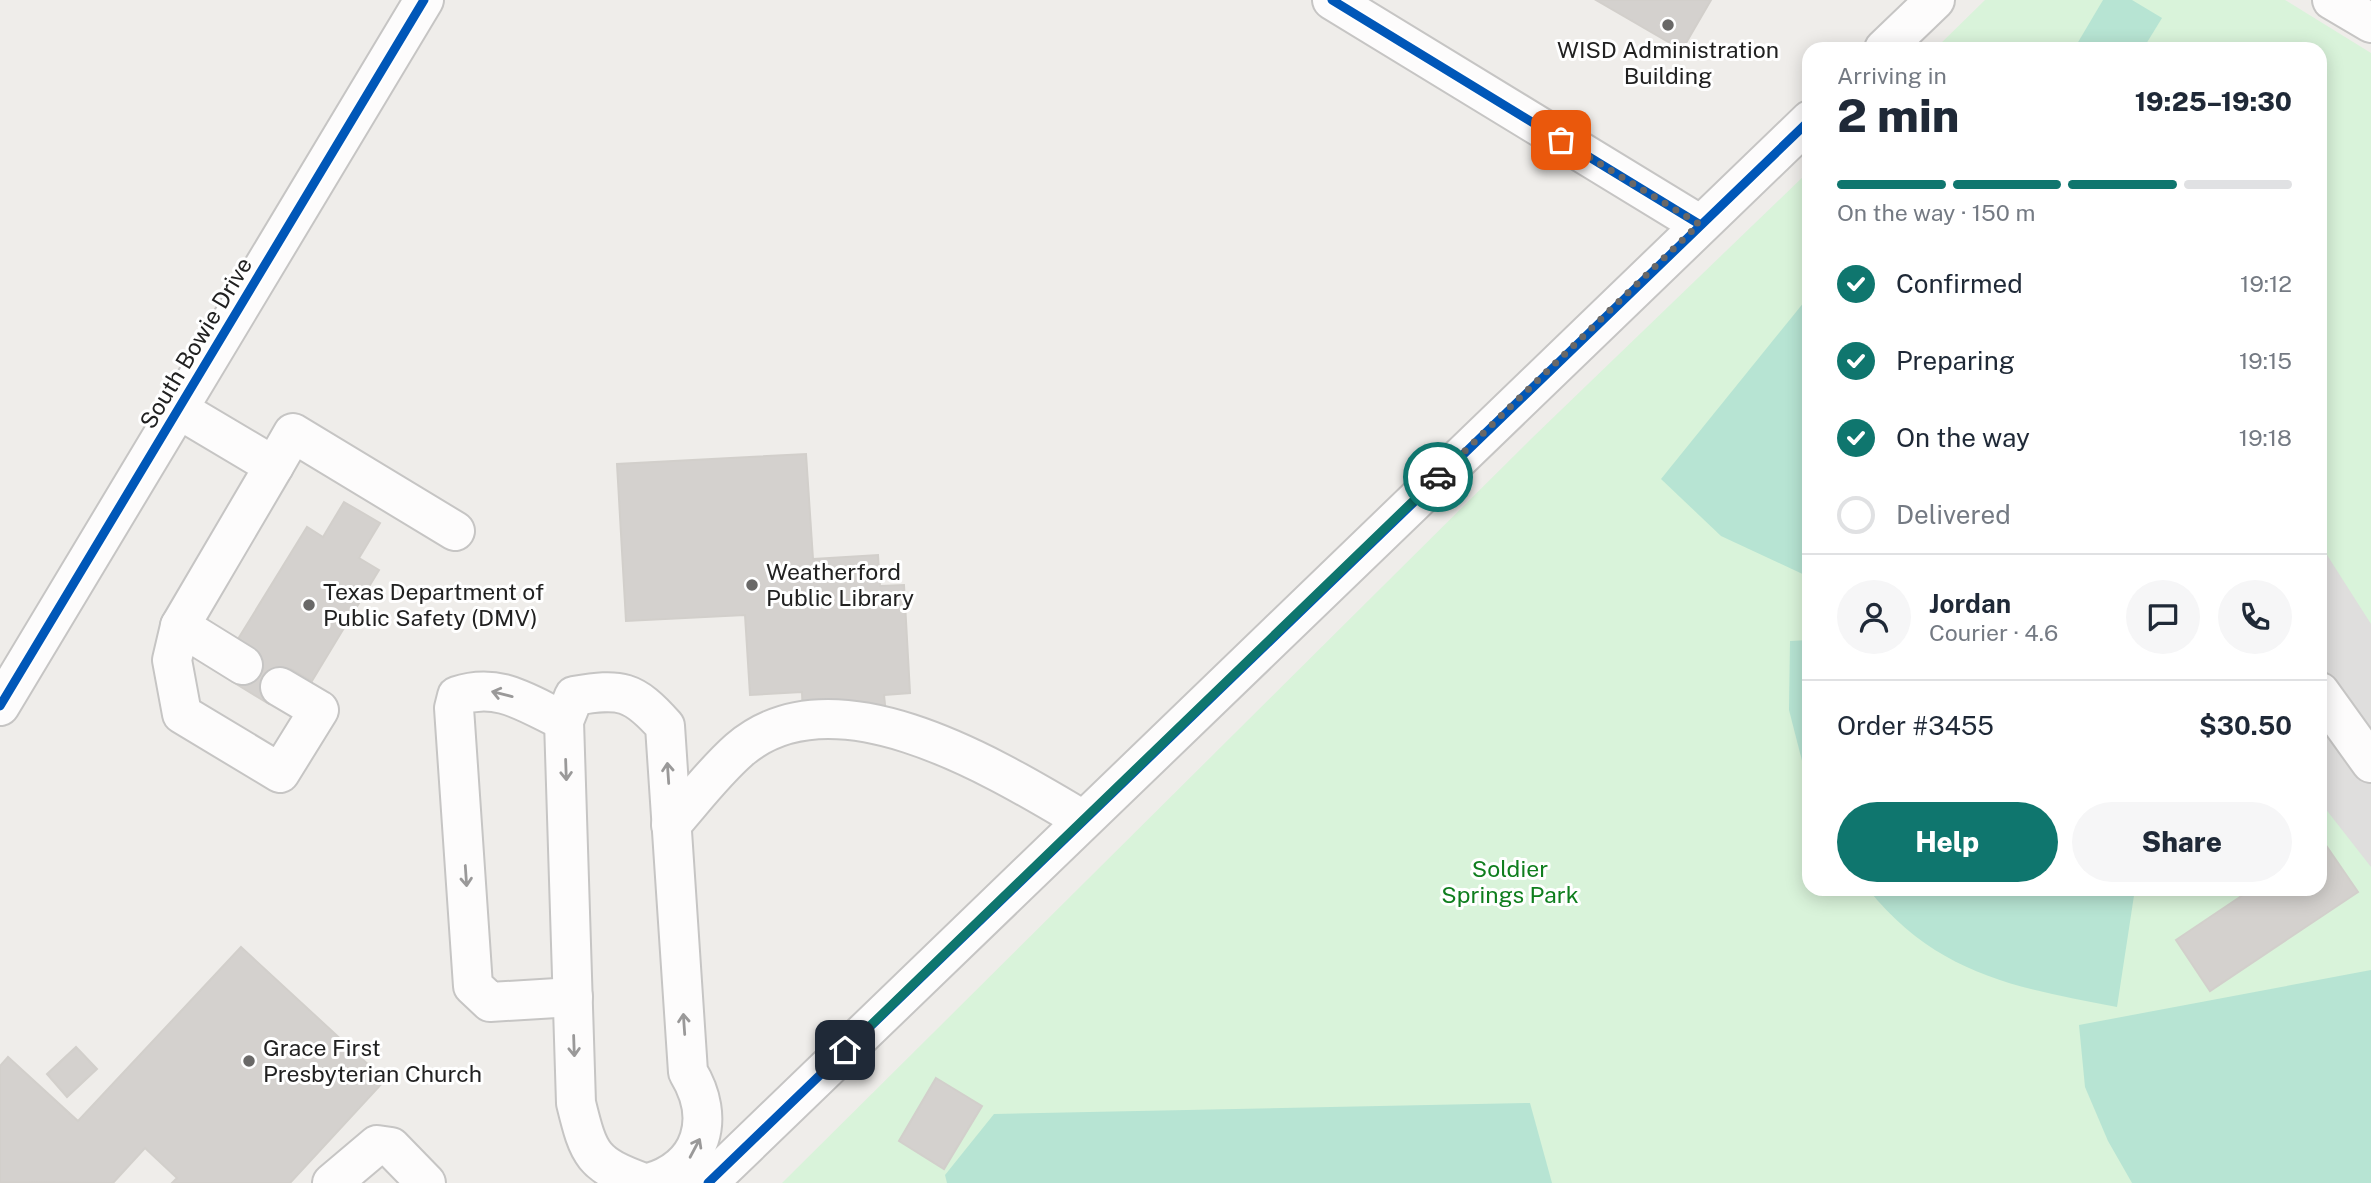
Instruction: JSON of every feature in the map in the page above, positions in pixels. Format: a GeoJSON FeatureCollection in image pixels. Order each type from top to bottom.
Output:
{"type":"FeatureCollection","features":[{"type":"Feature","properties":{"kind":"street","name":"South Bowie Drive"},"geometry":{"type":"LineString","coordinates":[[0,706],[424,0]]}},
{"type":"Feature","properties":{"kind":"street"},"geometry":{"type":"LineString","coordinates":[[1332,0],[1699,224]]}},
{"type":"Feature","properties":{"kind":"street"},"geometry":{"type":"LineString","coordinates":[[1891,42],[1935,0]]}},
{"type":"Feature","properties":{"kind":"street"},"geometry":{"type":"LineString","coordinates":[[2332,0],[2371,23]]}},
{"type":"Feature","properties":{"kind":"street"},"geometry":{"type":"LineString","coordinates":[[708,1183],[1802,127]]}},
{"type":"Feature","properties":{"kind":"street"},"geometry":{"type":"LineString","coordinates":[[178,409],[274,466]]}},
{"type":"Feature","properties":{"kind":"street"},"geometry":{"type":"LineString","coordinates":[[280,687],[319,710],[280,773],[182,714],[172,660],[180,626],[293,433],[455,531]]}},
{"type":"Feature","properties":{"kind":"street"},"geometry":{"type":"LineString","coordinates":[[180,626],[243,665]]}},
{"type":"Feature","properties":{"kind":"street"},"geometry":{"type":"LineString","coordinates":[[612,689],[645,703],[665,726],[671,825],[688,1072],[698,1090],[704,1130],[689,1159],[658,1182],[608,1170],[587,1146],[576,1103],[564,721],[574,696],[612,689]]}},
{"type":"Feature","properties":{"kind":"street"},"geometry":{"type":"LineString","coordinates":[[564,721],[503,692],[475,690],[457,696],[454,708],[473,986],[491,1002],[573,996]]}},
{"type":"Feature","properties":{"kind":"street"},"geometry":{"type":"LineString","coordinates":[[2327,702],[2371,763]]}},
{"type":"Feature","properties":{"kind":"street"},"geometry":{"type":"LineString","coordinates":[[671,825],[740,749],[781,726],[811,721],[862,720],[894,727],[1016,780],[1083,820]]}},
{"type":"Feature","properties":{"kind":"street"},"geometry":{"type":"LineString","coordinates":[[332,1183],[377,1145],[391,1147],[426,1183]]}},
{"type":"Feature","properties":{"kind":"green space","name":"Soldier Springs Park"},"geometry":{"type":"Polygon","coordinates":[[[1985,0],[2285,0],[2371,53],[2371,1183],[782,1183],[1532,438],[1802,178],[1802,896],[2327,896],[2327,42],[1942,42],[1985,0]]]}},
{"type":"Feature","properties":{"kind":"green space"},"geometry":{"type":"Polygon","coordinates":[[[2103,0],[2132,0],[2162,18],[2147,42],[2078,42],[2103,0]]]}},
{"type":"Feature","properties":{"kind":"green space"},"geometry":{"type":"Polygon","coordinates":[[[1802,305],[1802,573],[1721,536],[1661,479],[1802,305]]]}},
{"type":"Feature","properties":{"kind":"green space"},"geometry":{"type":"Polygon","coordinates":[[[1802,640],[1802,761],[1789,710],[1790,641],[1802,640]]]}},
{"type":"Feature","properties":{"kind":"green space"},"geometry":{"type":"Polygon","coordinates":[[[1874,896],[2134,896],[2117,1007],[2012,984],[1980,973],[1921,941],[1894,918],[1874,896]]]}},
{"type":"Feature","properties":{"kind":"green space"},"geometry":{"type":"Polygon","coordinates":[[[2371,970],[2371,1183],[2132,1183],[2108,1141],[2085,1087],[2079,1025],[2371,970]]]}},
{"type":"Feature","properties":{"kind":"green space"},"geometry":{"type":"Polygon","coordinates":[[[1530,1103],[1552,1183],[947,1183],[945,1175],[994,1114],[1530,1103]]]}},
{"type":"Feature","properties":{"kind":"shaded area"},"geometry":{"type":"Polygon","coordinates":[[[2327,555],[2371,624],[2371,867],[2327,811],[2327,555]]]}},
{"type":"Feature","properties":{"kind":"building","name":"WISD Administration Building"},"geometry":{"type":"Polygon","coordinates":[[[1596,0],[1711,0],[1682,50],[1596,0]]]}},
{"type":"Feature","properties":{"kind":"building","name":"Weatherford Public Library"},"geometry":{"type":"Polygon","coordinates":[[[806,454],[813,559],[878,555],[880,586],[904,585],[910,693],[884,695],[886,714],[803,718],[802,692],[750,695],[745,615],[626,621],[617,464],[806,454]]]}},
{"type":"Feature","properties":{"kind":"building","name":"Texas Department of Public Safety (DMV)"},"geometry":{"type":"Polygon","coordinates":[[[344,502],[380,523],[359,558],[379,570],[312,681],[291,669],[269,704],[233,682],[253,649],[238,639],[307,527],[323,537],[344,502]]]}},
{"type":"Feature","properties":{"kind":"building"},"geometry":{"type":"Polygon","coordinates":[[[2327,847],[2358,892],[2210,991],[2176,940],[2242,896],[2327,896],[2327,847]]]}},
{"type":"Feature","properties":{"kind":"building","name":"Grace First Presbyterian Church"},"geometry":{"type":"Polygon","coordinates":[[[241,947],[385,1080],[290,1183],[172,1183],[177,1178],[145,1148],[113,1183],[0,1182],[0,1066],[8,1057],[78,1121],[241,947]]]}},
{"type":"Feature","properties":{"kind":"building"},"geometry":{"type":"Polygon","coordinates":[[[76,1047],[97,1069],[67,1097],[47,1074],[76,1047]]]}},
{"type":"Feature","properties":{"kind":"building"},"geometry":{"type":"Polygon","coordinates":[[[936,1078],[982,1106],[944,1169],[899,1141],[936,1078]]]}},
{"type":"Feature","properties":{"kind":"cycle path"},"geometry":{"type":"LineString","coordinates":[[0,706],[424,0]]}},
{"type":"Feature","properties":{"kind":"cycle path"},"geometry":{"type":"LineString","coordinates":[[1332,0],[1699,224]]}},
{"type":"Feature","properties":{"kind":"cycle path"},"geometry":{"type":"LineString","coordinates":[[708,1183],[1802,128]]}},
{"type":"Feature","properties":{"kind":"way so far"},"geometry":{"type":"LineString","coordinates":[[1438,477],[1699,224],[1561,140]]}},
{"type":"Feature","properties":{"kind":"place","name":"WISD Administration Building"},"geometry":{"type":"Point","coordinates":[1668,25]}},
{"type":"Feature","properties":{"kind":"place","name":"Weatherford Public Library"},"geometry":{"type":"Point","coordinates":[752,585]}},
{"type":"Feature","properties":{"kind":"place","name":"Texas Department of Public Safety (DMV)"},"geometry":{"type":"Point","coordinates":[309,605]}},
{"type":"Feature","properties":{"kind":"place","name":"Grace First Presbyterian Church"},"geometry":{"type":"Point","coordinates":[249,1061]}},
{"type":"Feature","properties":{"kind":"route"},"geometry":{"type":"LineString","coordinates":[[845,1050],[1438,477]]}}]}
